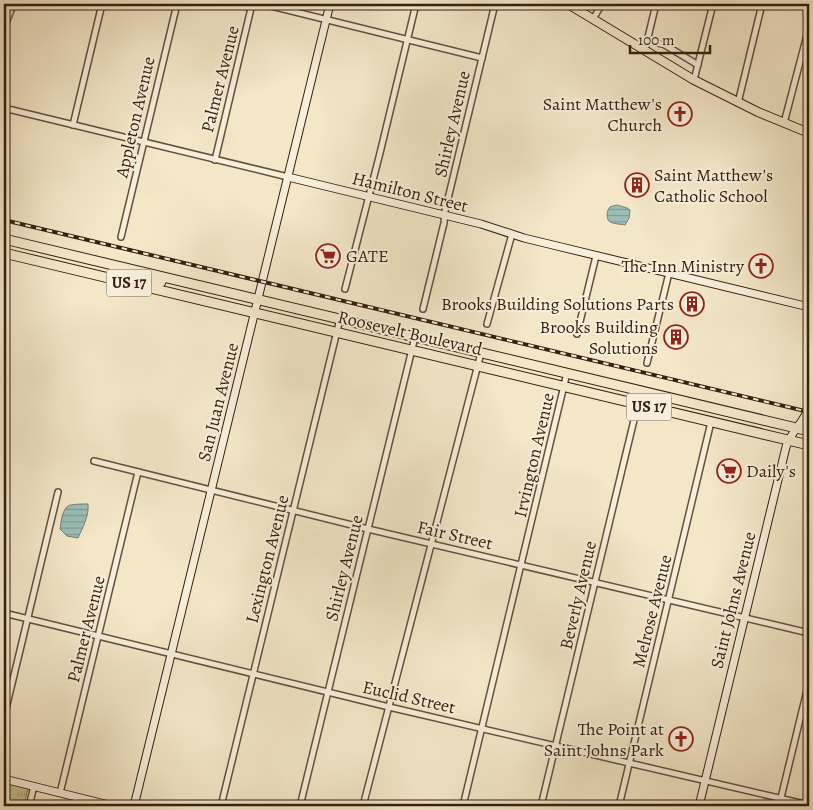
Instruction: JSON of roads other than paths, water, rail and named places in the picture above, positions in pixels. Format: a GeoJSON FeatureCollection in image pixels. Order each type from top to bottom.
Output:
{"type":"FeatureCollection","features":[{"type":"Feature","properties":{"kind":"highway","name":"Roosevelt Boulevard"},"geometry":{"type":"LineString","coordinates":[[4,239],[809,431]]}},
{"type":"Feature","properties":{"kind":"highway","name":"Roosevelt Boulevard"},"geometry":{"type":"LineString","coordinates":[[4,253],[809,446]]}},
{"type":"Feature","properties":{"kind":"highway"},"geometry":{"type":"LineString","coordinates":[[122,281],[126,277],[133,276],[172,284],[180,281]]}},
{"type":"Feature","properties":{"kind":"main road"},"geometry":{"type":"LineString","coordinates":[[568,4],[694,80],[738,103],[809,133]]}},
{"type":"Feature","properties":{"kind":"street"},"geometry":{"type":"LineString","coordinates":[[73,125],[102,4]]}},
{"type":"Feature","properties":{"kind":"street","name":"Appleton Avenue"},"geometry":{"type":"LineString","coordinates":[[121,237],[177,4]]}},
{"type":"Feature","properties":{"kind":"street","name":"Palmer Avenue"},"geometry":{"type":"LineString","coordinates":[[215,160],[252,4]]}},
{"type":"Feature","properties":{"kind":"street"},"geometry":{"type":"LineString","coordinates":[[263,4],[482,58]]}},
{"type":"Feature","properties":{"kind":"street","name":"San Juan Avenue"},"geometry":{"type":"LineString","coordinates":[[134,806],[330,4]]}},
{"type":"Feature","properties":{"kind":"street"},"geometry":{"type":"LineString","coordinates":[[345,289],[416,4]]}},
{"type":"Feature","properties":{"kind":"street","name":"Shirley Avenue"},"geometry":{"type":"LineString","coordinates":[[423,309],[495,4]]}},
{"type":"Feature","properties":{"kind":"street"},"geometry":{"type":"LineString","coordinates":[[593,19],[602,4]]}},
{"type":"Feature","properties":{"kind":"street"},"geometry":{"type":"LineString","coordinates":[[645,50],[656,4]]}},
{"type":"Feature","properties":{"kind":"street"},"geometry":{"type":"LineString","coordinates":[[694,80],[713,4]]}},
{"type":"Feature","properties":{"kind":"street"},"geometry":{"type":"LineString","coordinates":[[738,103],[762,4]]}},
{"type":"Feature","properties":{"kind":"street"},"geometry":{"type":"LineString","coordinates":[[784,123],[807,35],[809,35]]}},
{"type":"Feature","properties":{"kind":"street"},"geometry":{"type":"LineString","coordinates":[[647,40],[665,45],[698,65]]}},
{"type":"Feature","properties":{"kind":"street","name":"Hamilton Street"},"geometry":{"type":"LineString","coordinates":[[4,108],[481,224],[596,256],[809,307]]}},
{"type":"Feature","properties":{"kind":"street"},"geometry":{"type":"LineString","coordinates":[[487,324],[512,234]]}},
{"type":"Feature","properties":{"kind":"street"},"geometry":{"type":"LineString","coordinates":[[577,334],[596,256]]}},
{"type":"Feature","properties":{"kind":"street"},"geometry":{"type":"LineString","coordinates":[[647,363],[669,273]]}},
{"type":"Feature","properties":{"kind":"street","name":"Lexington Avenue"},"geometry":{"type":"LineString","coordinates":[[221,806],[340,319]]}},
{"type":"Feature","properties":{"kind":"street","name":"Shirley Avenue"},"geometry":{"type":"LineString","coordinates":[[300,806],[415,337]]}},
{"type":"Feature","properties":{"kind":"street"},"geometry":{"type":"LineString","coordinates":[[363,806],[481,353]]}},
{"type":"Feature","properties":{"kind":"street","name":"Irvington Avenue"},"geometry":{"type":"LineString","coordinates":[[463,806],[567,374]]}},
{"type":"Feature","properties":{"kind":"street","name":"Beverly Avenue"},"geometry":{"type":"LineString","coordinates":[[541,806],[641,391]]}},
{"type":"Feature","properties":{"kind":"street","name":"Saint Johns Avenue"},"geometry":{"type":"LineString","coordinates":[[699,806],[788,440],[809,412]]}},
{"type":"Feature","properties":{"kind":"street","name":"Melrose Avenue"},"geometry":{"type":"LineString","coordinates":[[619,806],[711,422]]}},
{"type":"Feature","properties":{"kind":"street","name":"Fair Street"},"geometry":{"type":"LineString","coordinates":[[94,461],[368,529],[809,633]]}},
{"type":"Feature","properties":{"kind":"street","name":"Palmer Avenue"},"geometry":{"type":"LineString","coordinates":[[60,793],[138,472]]}},
{"type":"Feature","properties":{"kind":"street"},"geometry":{"type":"LineString","coordinates":[[4,718],[58,492]]}},
{"type":"Feature","properties":{"kind":"street","name":"Euclid Street"},"geometry":{"type":"LineString","coordinates":[[4,613],[389,707],[809,805]]}},
{"type":"Feature","properties":{"kind":"street"},"geometry":{"type":"LineString","coordinates":[[779,806],[809,682]]}},
{"type":"Feature","properties":{"kind":"street"},"geometry":{"type":"LineString","coordinates":[[4,779],[113,806]]}},
{"type":"Feature","properties":{"kind":"street"},"geometry":{"type":"LineString","coordinates":[[29,806],[34,786]]}},
{"type":"Feature","properties":{"kind":"water"},"geometry":{"type":"Polygon","coordinates":[[[617,205],[630,210],[629,218],[625,225],[612,223],[608,220],[609,208],[617,205]]]}},
{"type":"Feature","properties":{"kind":"water"},"geometry":{"type":"Polygon","coordinates":[[[88,504],[87,517],[78,538],[67,536],[60,529],[64,510],[72,505],[88,504]]]}},
{"type":"Feature","properties":{"kind":"waterway"},"geometry":{"type":"LineString","coordinates":[[4,36],[17,4]]}},
{"type":"Feature","properties":{"kind":"railway"},"geometry":{"type":"LineString","coordinates":[[4,220],[809,412]]}},
{"type":"Feature","properties":{"kind":"place","name":"Saint Matthew's Church"},"geometry":{"type":"Point","coordinates":[680,114]}},
{"type":"Feature","properties":{"kind":"place","name":"Saint Matthew's Catholic School"},"geometry":{"type":"Point","coordinates":[637,185]}},
{"type":"Feature","properties":{"kind":"place","name":"GATE"},"geometry":{"type":"Point","coordinates":[328,256]}},
{"type":"Feature","properties":{"kind":"place","name":"The Inn Ministry"},"geometry":{"type":"Point","coordinates":[761,266]}},
{"type":"Feature","properties":{"kind":"place","name":"Brooks Building Solutions Parts"},"geometry":{"type":"Point","coordinates":[692,304]}},
{"type":"Feature","properties":{"kind":"place","name":"Brooks Building Solutions"},"geometry":{"type":"Point","coordinates":[676,337]}},
{"type":"Feature","properties":{"kind":"place","name":"Daily's"},"geometry":{"type":"Point","coordinates":[729,471]}},
{"type":"Feature","properties":{"kind":"place","name":"The Point at Saint Johns Park"},"geometry":{"type":"Point","coordinates":[681,739]}}]}
